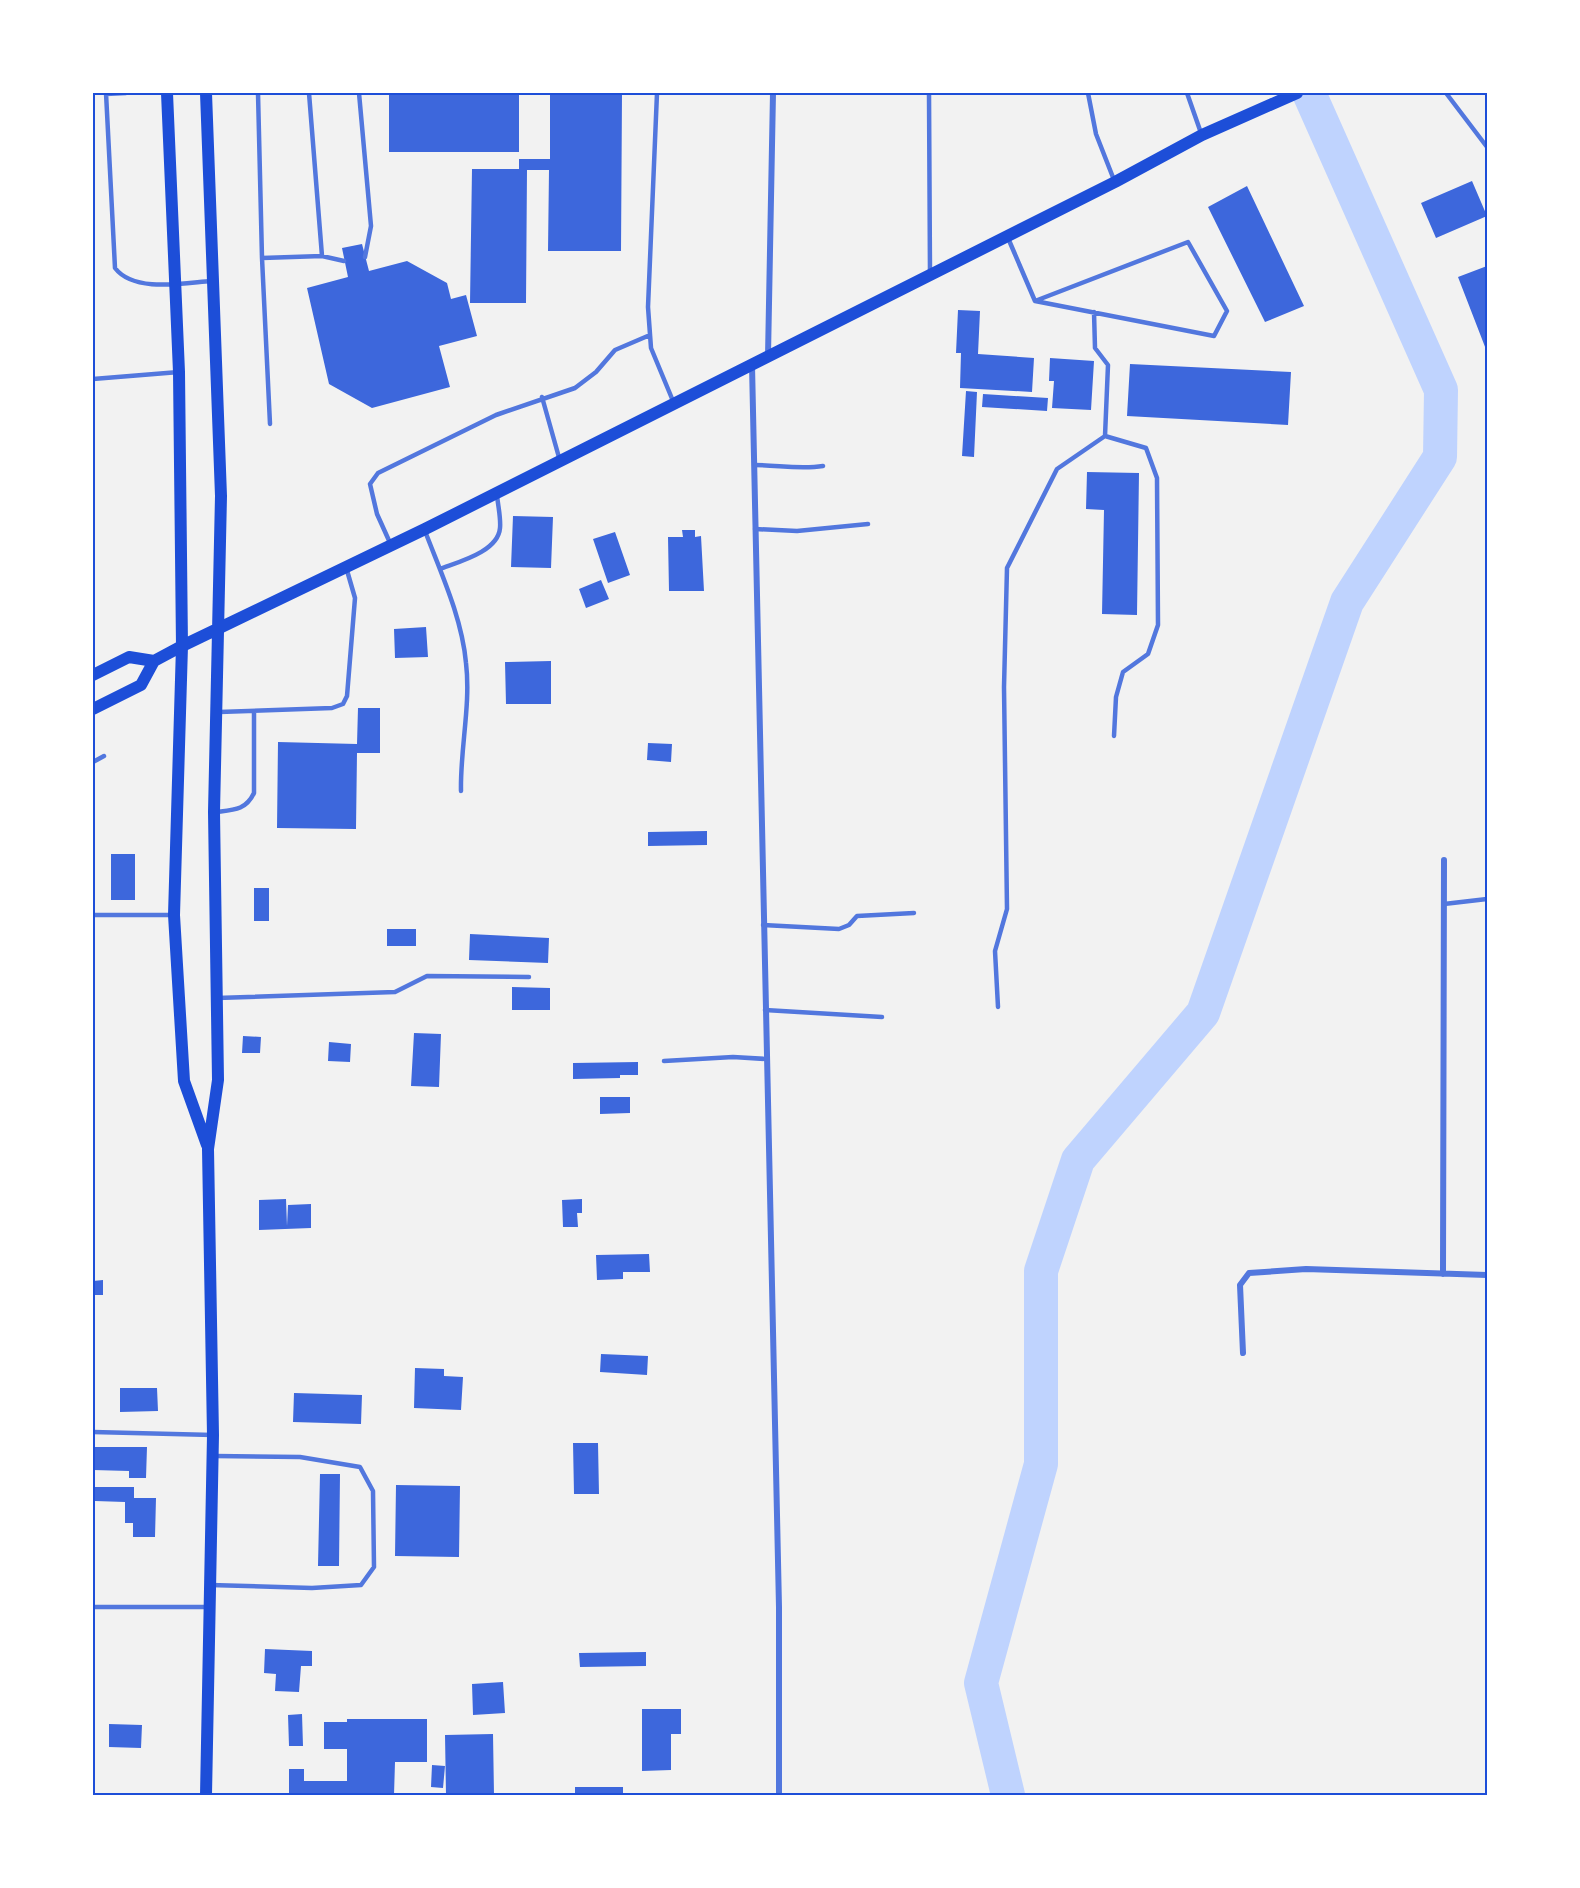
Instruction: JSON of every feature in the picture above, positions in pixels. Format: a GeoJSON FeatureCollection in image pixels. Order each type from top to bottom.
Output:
{"type":"FeatureCollection","features":[{"type":"Feature","properties":{"kind":"main road"},"geometry":{"type":"LineString","coordinates":[[167,93],[179,372],[182,646],[174,915],[184,1081],[208,1149]]}},
{"type":"Feature","properties":{"kind":"main road"},"geometry":{"type":"LineString","coordinates":[[206,93],[221,496],[214,812],[218,1080],[208,1149],[213,1435],[206,1795]]}},
{"type":"Feature","properties":{"kind":"main road"},"geometry":{"type":"LineString","coordinates":[[93,708],[141,685],[154,661],[182,646],[424,529],[768,357],[1115,182],[1202,135],[1297,93]]}},
{"type":"Feature","properties":{"kind":"main road"},"geometry":{"type":"LineString","coordinates":[[93,675],[129,657],[154,661]]}},
{"type":"Feature","properties":{"kind":"street"},"geometry":{"type":"LineString","coordinates":[[768,357],[773,93]]}},
{"type":"Feature","properties":{"kind":"street"},"geometry":{"type":"LineString","coordinates":[[752,365],[779,1607],[779,1795]]}},
{"type":"Feature","properties":{"kind":"street"},"geometry":{"type":"LineString","coordinates":[[1443,1274],[1444,860]]}},
{"type":"Feature","properties":{"kind":"street"},"geometry":{"type":"LineString","coordinates":[[1243,1353],[1240,1285],[1249,1274],[1306,1269],[1487,1275]]}},
{"type":"Feature","properties":{"kind":"lane"},"geometry":{"type":"LineString","coordinates":[[126,93],[106,94],[115,268],[126,277],[155,286],[213,280]]}},
{"type":"Feature","properties":{"kind":"lane"},"geometry":{"type":"LineString","coordinates":[[258,93],[261,258],[270,424]]}},
{"type":"Feature","properties":{"kind":"lane"},"geometry":{"type":"LineString","coordinates":[[309,93],[322,256]]}},
{"type":"Feature","properties":{"kind":"lane"},"geometry":{"type":"LineString","coordinates":[[359,93],[372,226],[365,257]]}},
{"type":"Feature","properties":{"kind":"lane"},"geometry":{"type":"LineString","coordinates":[[657,93],[648,307],[651,348],[674,404]]}},
{"type":"Feature","properties":{"kind":"lane"},"geometry":{"type":"LineString","coordinates":[[929,93],[930,274]]}},
{"type":"Feature","properties":{"kind":"lane"},"geometry":{"type":"LineString","coordinates":[[1088,93],[1096,134],[1115,182]]}},
{"type":"Feature","properties":{"kind":"lane"},"geometry":{"type":"LineString","coordinates":[[1187,93],[1202,135]]}},
{"type":"Feature","properties":{"kind":"lane"},"geometry":{"type":"LineString","coordinates":[[1446,93],[1487,147]]}},
{"type":"Feature","properties":{"kind":"lane"},"geometry":{"type":"LineString","coordinates":[[1006,235],[1035,301]]}},
{"type":"Feature","properties":{"kind":"lane"},"geometry":{"type":"LineString","coordinates":[[1188,242],[1227,311],[1214,336],[1035,301],[1188,242]]}},
{"type":"Feature","properties":{"kind":"lane"},"geometry":{"type":"LineString","coordinates":[[261,258],[322,256],[344,261]]}},
{"type":"Feature","properties":{"kind":"lane"},"geometry":{"type":"LineString","coordinates":[[1094,312],[1095,348],[1108,365],[1104,436]]}},
{"type":"Feature","properties":{"kind":"lane"},"geometry":{"type":"LineString","coordinates":[[391,545],[372,498],[370,484],[378,473],[496,415],[542,397],[575,388],[596,372],[615,350],[650,335]]}},
{"type":"Feature","properties":{"kind":"lane"},"geometry":{"type":"LineString","coordinates":[[93,379],[179,372]]}},
{"type":"Feature","properties":{"kind":"lane"},"geometry":{"type":"LineString","coordinates":[[542,397],[560,461]]}},
{"type":"Feature","properties":{"kind":"lane"},"geometry":{"type":"LineString","coordinates":[[1104,436],[1146,448],[1157,478],[1158,625],[1148,654],[1123,672],[1116,697],[1114,736]]}},
{"type":"Feature","properties":{"kind":"lane"},"geometry":{"type":"LineString","coordinates":[[998,1007],[995,951],[1007,909],[1004,687],[1007,568],[1057,469],[1104,436]]}},
{"type":"Feature","properties":{"kind":"lane"},"geometry":{"type":"LineString","coordinates":[[754,465],[784,464],[802,469],[823,466]]}},
{"type":"Feature","properties":{"kind":"lane"},"geometry":{"type":"LineString","coordinates":[[440,569],[471,557],[492,544],[500,531],[497,492]]}},
{"type":"Feature","properties":{"kind":"lane"},"geometry":{"type":"LineString","coordinates":[[755,529],[797,531],[868,524]]}},
{"type":"Feature","properties":{"kind":"lane"},"geometry":{"type":"LineString","coordinates":[[424,529],[440,569],[462,637],[467,664],[460,760],[461,791]]}},
{"type":"Feature","properties":{"kind":"lane"},"geometry":{"type":"LineString","coordinates":[[217,712],[332,708],[343,704],[347,696],[355,626],[355,598],[346,567]]}},
{"type":"Feature","properties":{"kind":"lane"},"geometry":{"type":"LineString","coordinates":[[214,812],[240,809],[249,804],[254,793],[254,711]]}},
{"type":"Feature","properties":{"kind":"lane"},"geometry":{"type":"LineString","coordinates":[[93,762],[104,756]]}},
{"type":"Feature","properties":{"kind":"lane"},"geometry":{"type":"LineString","coordinates":[[1444,904],[1487,899]]}},
{"type":"Feature","properties":{"kind":"lane"},"geometry":{"type":"LineString","coordinates":[[763,926],[840,929],[849,925],[857,916],[914,913]]}},
{"type":"Feature","properties":{"kind":"lane"},"geometry":{"type":"LineString","coordinates":[[93,915],[174,915]]}},
{"type":"Feature","properties":{"kind":"lane"},"geometry":{"type":"LineString","coordinates":[[217,998],[395,992],[427,976],[529,977]]}},
{"type":"Feature","properties":{"kind":"lane"},"geometry":{"type":"LineString","coordinates":[[765,1010],[882,1017]]}},
{"type":"Feature","properties":{"kind":"lane"},"geometry":{"type":"LineString","coordinates":[[664,1061],[734,1057],[766,1059]]}},
{"type":"Feature","properties":{"kind":"lane"},"geometry":{"type":"LineString","coordinates":[[93,1432],[213,1435]]}},
{"type":"Feature","properties":{"kind":"lane"},"geometry":{"type":"LineString","coordinates":[[210,1585],[312,1588],[361,1586],[374,1567],[373,1491],[360,1467],[300,1457],[212,1456]]}},
{"type":"Feature","properties":{"kind":"lane"},"geometry":{"type":"LineString","coordinates":[[93,1607],[210,1607]]}},
{"type":"Feature","properties":{"kind":"building"},"geometry":{"type":"Polygon","coordinates":[[[389,93],[519,93],[519,152],[389,152],[389,93]]]}},
{"type":"Feature","properties":{"kind":"building"},"geometry":{"type":"Polygon","coordinates":[[[550,93],[622,93],[621,251],[548,251],[549,170],[527,170],[526,303],[470,303],[472,169],[519,169],[519,159],[550,159],[550,93]]]}},
{"type":"Feature","properties":{"kind":"building"},"geometry":{"type":"Polygon","coordinates":[[[1472,181],[1487,216],[1436,238],[1421,203],[1472,181]]]}},
{"type":"Feature","properties":{"kind":"building"},"geometry":{"type":"Polygon","coordinates":[[[1247,186],[1304,306],[1265,322],[1208,207],[1247,186]]]}},
{"type":"Feature","properties":{"kind":"building"},"geometry":{"type":"Polygon","coordinates":[[[362,244],[369,271],[407,261],[447,283],[451,299],[466,295],[477,336],[439,346],[450,387],[372,408],[329,384],[307,288],[348,277],[342,248],[362,244]]]}},
{"type":"Feature","properties":{"kind":"building"},"geometry":{"type":"Polygon","coordinates":[[[1487,266],[1487,352],[1458,277],[1487,266]]]}},
{"type":"Feature","properties":{"kind":"building"},"geometry":{"type":"Polygon","coordinates":[[[958,310],[980,311],[978,354],[1034,358],[1032,392],[960,388],[961,353],[956,353],[958,310]]]}},
{"type":"Feature","properties":{"kind":"building"},"geometry":{"type":"Polygon","coordinates":[[[1050,358],[1094,361],[1091,410],[1052,408],[1054,381],[1049,381],[1050,358]]]}},
{"type":"Feature","properties":{"kind":"building"},"geometry":{"type":"Polygon","coordinates":[[[1130,364],[1291,372],[1288,425],[1127,416],[1130,364]]]}},
{"type":"Feature","properties":{"kind":"building"},"geometry":{"type":"Polygon","coordinates":[[[966,391],[977,392],[974,457],[962,456],[966,391]]]}},
{"type":"Feature","properties":{"kind":"building"},"geometry":{"type":"Polygon","coordinates":[[[983,394],[1048,398],[1047,411],[982,407],[983,394]]]}},
{"type":"Feature","properties":{"kind":"building"},"geometry":{"type":"Polygon","coordinates":[[[1087,472],[1139,473],[1137,615],[1102,614],[1104,510],[1086,509],[1087,472]]]}},
{"type":"Feature","properties":{"kind":"building"},"geometry":{"type":"Polygon","coordinates":[[[513,516],[553,517],[551,568],[511,567],[513,516]]]}},
{"type":"Feature","properties":{"kind":"building"},"geometry":{"type":"Polygon","coordinates":[[[682,530],[695,530],[695,537],[701,536],[704,591],[669,591],[668,537],[683,537],[682,530]]]}},
{"type":"Feature","properties":{"kind":"building"},"geometry":{"type":"Polygon","coordinates":[[[615,532],[630,575],[608,583],[593,539],[615,532]]]}},
{"type":"Feature","properties":{"kind":"building"},"geometry":{"type":"Polygon","coordinates":[[[601,580],[609,599],[586,608],[579,589],[601,580]]]}},
{"type":"Feature","properties":{"kind":"building"},"geometry":{"type":"Polygon","coordinates":[[[426,627],[428,657],[395,658],[394,629],[426,627]]]}},
{"type":"Feature","properties":{"kind":"building"},"geometry":{"type":"Polygon","coordinates":[[[551,661],[551,704],[506,704],[505,662],[551,661]]]}},
{"type":"Feature","properties":{"kind":"building"},"geometry":{"type":"Polygon","coordinates":[[[358,708],[380,708],[380,753],[357,753],[356,829],[277,828],[278,742],[357,744],[358,708]]]}},
{"type":"Feature","properties":{"kind":"building"},"geometry":{"type":"Polygon","coordinates":[[[648,743],[672,744],[671,762],[647,760],[648,743]]]}},
{"type":"Feature","properties":{"kind":"building"},"geometry":{"type":"Polygon","coordinates":[[[707,831],[707,845],[648,846],[648,832],[707,831]]]}},
{"type":"Feature","properties":{"kind":"building"},"geometry":{"type":"Polygon","coordinates":[[[111,854],[135,854],[135,900],[111,900],[111,854]]]}},
{"type":"Feature","properties":{"kind":"building"},"geometry":{"type":"Polygon","coordinates":[[[254,888],[269,888],[269,921],[254,921],[254,888]]]}},
{"type":"Feature","properties":{"kind":"building"},"geometry":{"type":"Polygon","coordinates":[[[387,929],[416,929],[416,946],[387,946],[387,929]]]}},
{"type":"Feature","properties":{"kind":"building"},"geometry":{"type":"Polygon","coordinates":[[[470,934],[549,938],[548,963],[469,960],[470,934]]]}},
{"type":"Feature","properties":{"kind":"building"},"geometry":{"type":"Polygon","coordinates":[[[512,987],[550,988],[550,1010],[512,1010],[512,987]]]}},
{"type":"Feature","properties":{"kind":"building"},"geometry":{"type":"Polygon","coordinates":[[[414,1033],[441,1034],[439,1087],[411,1086],[414,1033]]]}},
{"type":"Feature","properties":{"kind":"building"},"geometry":{"type":"Polygon","coordinates":[[[243,1036],[261,1037],[260,1053],[242,1053],[243,1036]]]}},
{"type":"Feature","properties":{"kind":"building"},"geometry":{"type":"Polygon","coordinates":[[[329,1042],[351,1044],[350,1062],[328,1061],[329,1042]]]}},
{"type":"Feature","properties":{"kind":"building"},"geometry":{"type":"Polygon","coordinates":[[[638,1062],[638,1075],[620,1075],[620,1078],[573,1079],[573,1063],[638,1062]]]}},
{"type":"Feature","properties":{"kind":"building"},"geometry":{"type":"Polygon","coordinates":[[[600,1097],[630,1097],[630,1113],[600,1114],[600,1097]]]}},
{"type":"Feature","properties":{"kind":"building"},"geometry":{"type":"Polygon","coordinates":[[[286,1199],[287,1226],[288,1205],[311,1204],[311,1228],[259,1230],[259,1200],[286,1199]]]}},
{"type":"Feature","properties":{"kind":"building"},"geometry":{"type":"Polygon","coordinates":[[[582,1199],[582,1213],[577,1213],[578,1227],[563,1227],[562,1200],[582,1199]]]}},
{"type":"Feature","properties":{"kind":"building"},"geometry":{"type":"Polygon","coordinates":[[[649,1254],[650,1272],[623,1272],[623,1279],[597,1280],[596,1255],[649,1254]]]}},
{"type":"Feature","properties":{"kind":"building"},"geometry":{"type":"Polygon","coordinates":[[[103,1280],[103,1295],[93,1295],[93,1281],[103,1280]]]}},
{"type":"Feature","properties":{"kind":"building"},"geometry":{"type":"Polygon","coordinates":[[[601,1354],[648,1356],[647,1375],[600,1372],[601,1354]]]}},
{"type":"Feature","properties":{"kind":"building"},"geometry":{"type":"Polygon","coordinates":[[[415,1368],[444,1369],[444,1376],[463,1377],[461,1410],[414,1408],[415,1368]]]}},
{"type":"Feature","properties":{"kind":"building"},"geometry":{"type":"Polygon","coordinates":[[[120,1388],[157,1388],[158,1411],[120,1412],[120,1388]]]}},
{"type":"Feature","properties":{"kind":"building"},"geometry":{"type":"Polygon","coordinates":[[[294,1393],[362,1395],[361,1424],[293,1422],[294,1393]]]}},
{"type":"Feature","properties":{"kind":"building"},"geometry":{"type":"Polygon","coordinates":[[[573,1443],[598,1443],[599,1494],[574,1494],[573,1443]]]}},
{"type":"Feature","properties":{"kind":"building"},"geometry":{"type":"Polygon","coordinates":[[[93,1447],[147,1447],[146,1478],[129,1478],[129,1471],[93,1470],[93,1447]]]}},
{"type":"Feature","properties":{"kind":"building"},"geometry":{"type":"Polygon","coordinates":[[[320,1474],[340,1474],[339,1566],[318,1566],[320,1474]]]}},
{"type":"Feature","properties":{"kind":"building"},"geometry":{"type":"Polygon","coordinates":[[[396,1485],[460,1486],[459,1557],[395,1556],[396,1485]]]}},
{"type":"Feature","properties":{"kind":"building"},"geometry":{"type":"Polygon","coordinates":[[[95,1487],[134,1487],[134,1498],[156,1498],[155,1537],[133,1537],[133,1523],[125,1523],[125,1502],[95,1501],[95,1487]]]}},
{"type":"Feature","properties":{"kind":"building"},"geometry":{"type":"Polygon","coordinates":[[[265,1649],[312,1651],[312,1666],[301,1666],[299,1692],[275,1691],[276,1674],[264,1673],[265,1649]]]}},
{"type":"Feature","properties":{"kind":"building"},"geometry":{"type":"Polygon","coordinates":[[[646,1652],[646,1666],[580,1667],[579,1653],[646,1652]]]}},
{"type":"Feature","properties":{"kind":"building"},"geometry":{"type":"Polygon","coordinates":[[[503,1682],[505,1713],[473,1715],[472,1684],[503,1682]]]}},
{"type":"Feature","properties":{"kind":"building"},"geometry":{"type":"Polygon","coordinates":[[[642,1709],[681,1709],[681,1734],[671,1734],[671,1770],[642,1771],[642,1709]]]}},
{"type":"Feature","properties":{"kind":"building"},"geometry":{"type":"Polygon","coordinates":[[[302,1714],[303,1746],[289,1746],[288,1715],[302,1714]]]}},
{"type":"Feature","properties":{"kind":"building"},"geometry":{"type":"Polygon","coordinates":[[[347,1719],[427,1719],[427,1762],[395,1762],[394,1795],[289,1795],[289,1769],[304,1769],[304,1781],[347,1781],[347,1749],[324,1749],[324,1722],[347,1722],[347,1719]]]}},
{"type":"Feature","properties":{"kind":"building"},"geometry":{"type":"Polygon","coordinates":[[[109,1724],[142,1725],[141,1748],[109,1747],[109,1724]]]}},
{"type":"Feature","properties":{"kind":"building"},"geometry":{"type":"Polygon","coordinates":[[[493,1734],[494,1795],[446,1795],[445,1735],[493,1734]]]}},
{"type":"Feature","properties":{"kind":"building"},"geometry":{"type":"Polygon","coordinates":[[[432,1765],[445,1766],[443,1788],[431,1787],[432,1765]]]}},
{"type":"Feature","properties":{"kind":"building"},"geometry":{"type":"Polygon","coordinates":[[[575,1787],[623,1787],[623,1795],[575,1795],[575,1787]]]}},
{"type":"Feature","properties":{"kind":"waterway"},"geometry":{"type":"LineString","coordinates":[[1008,1795],[981,1683],[1041,1464],[1041,1271],[1078,1160],[1203,1013],[1347,602],[1440,457],[1441,390],[1309,93]]}}]}
